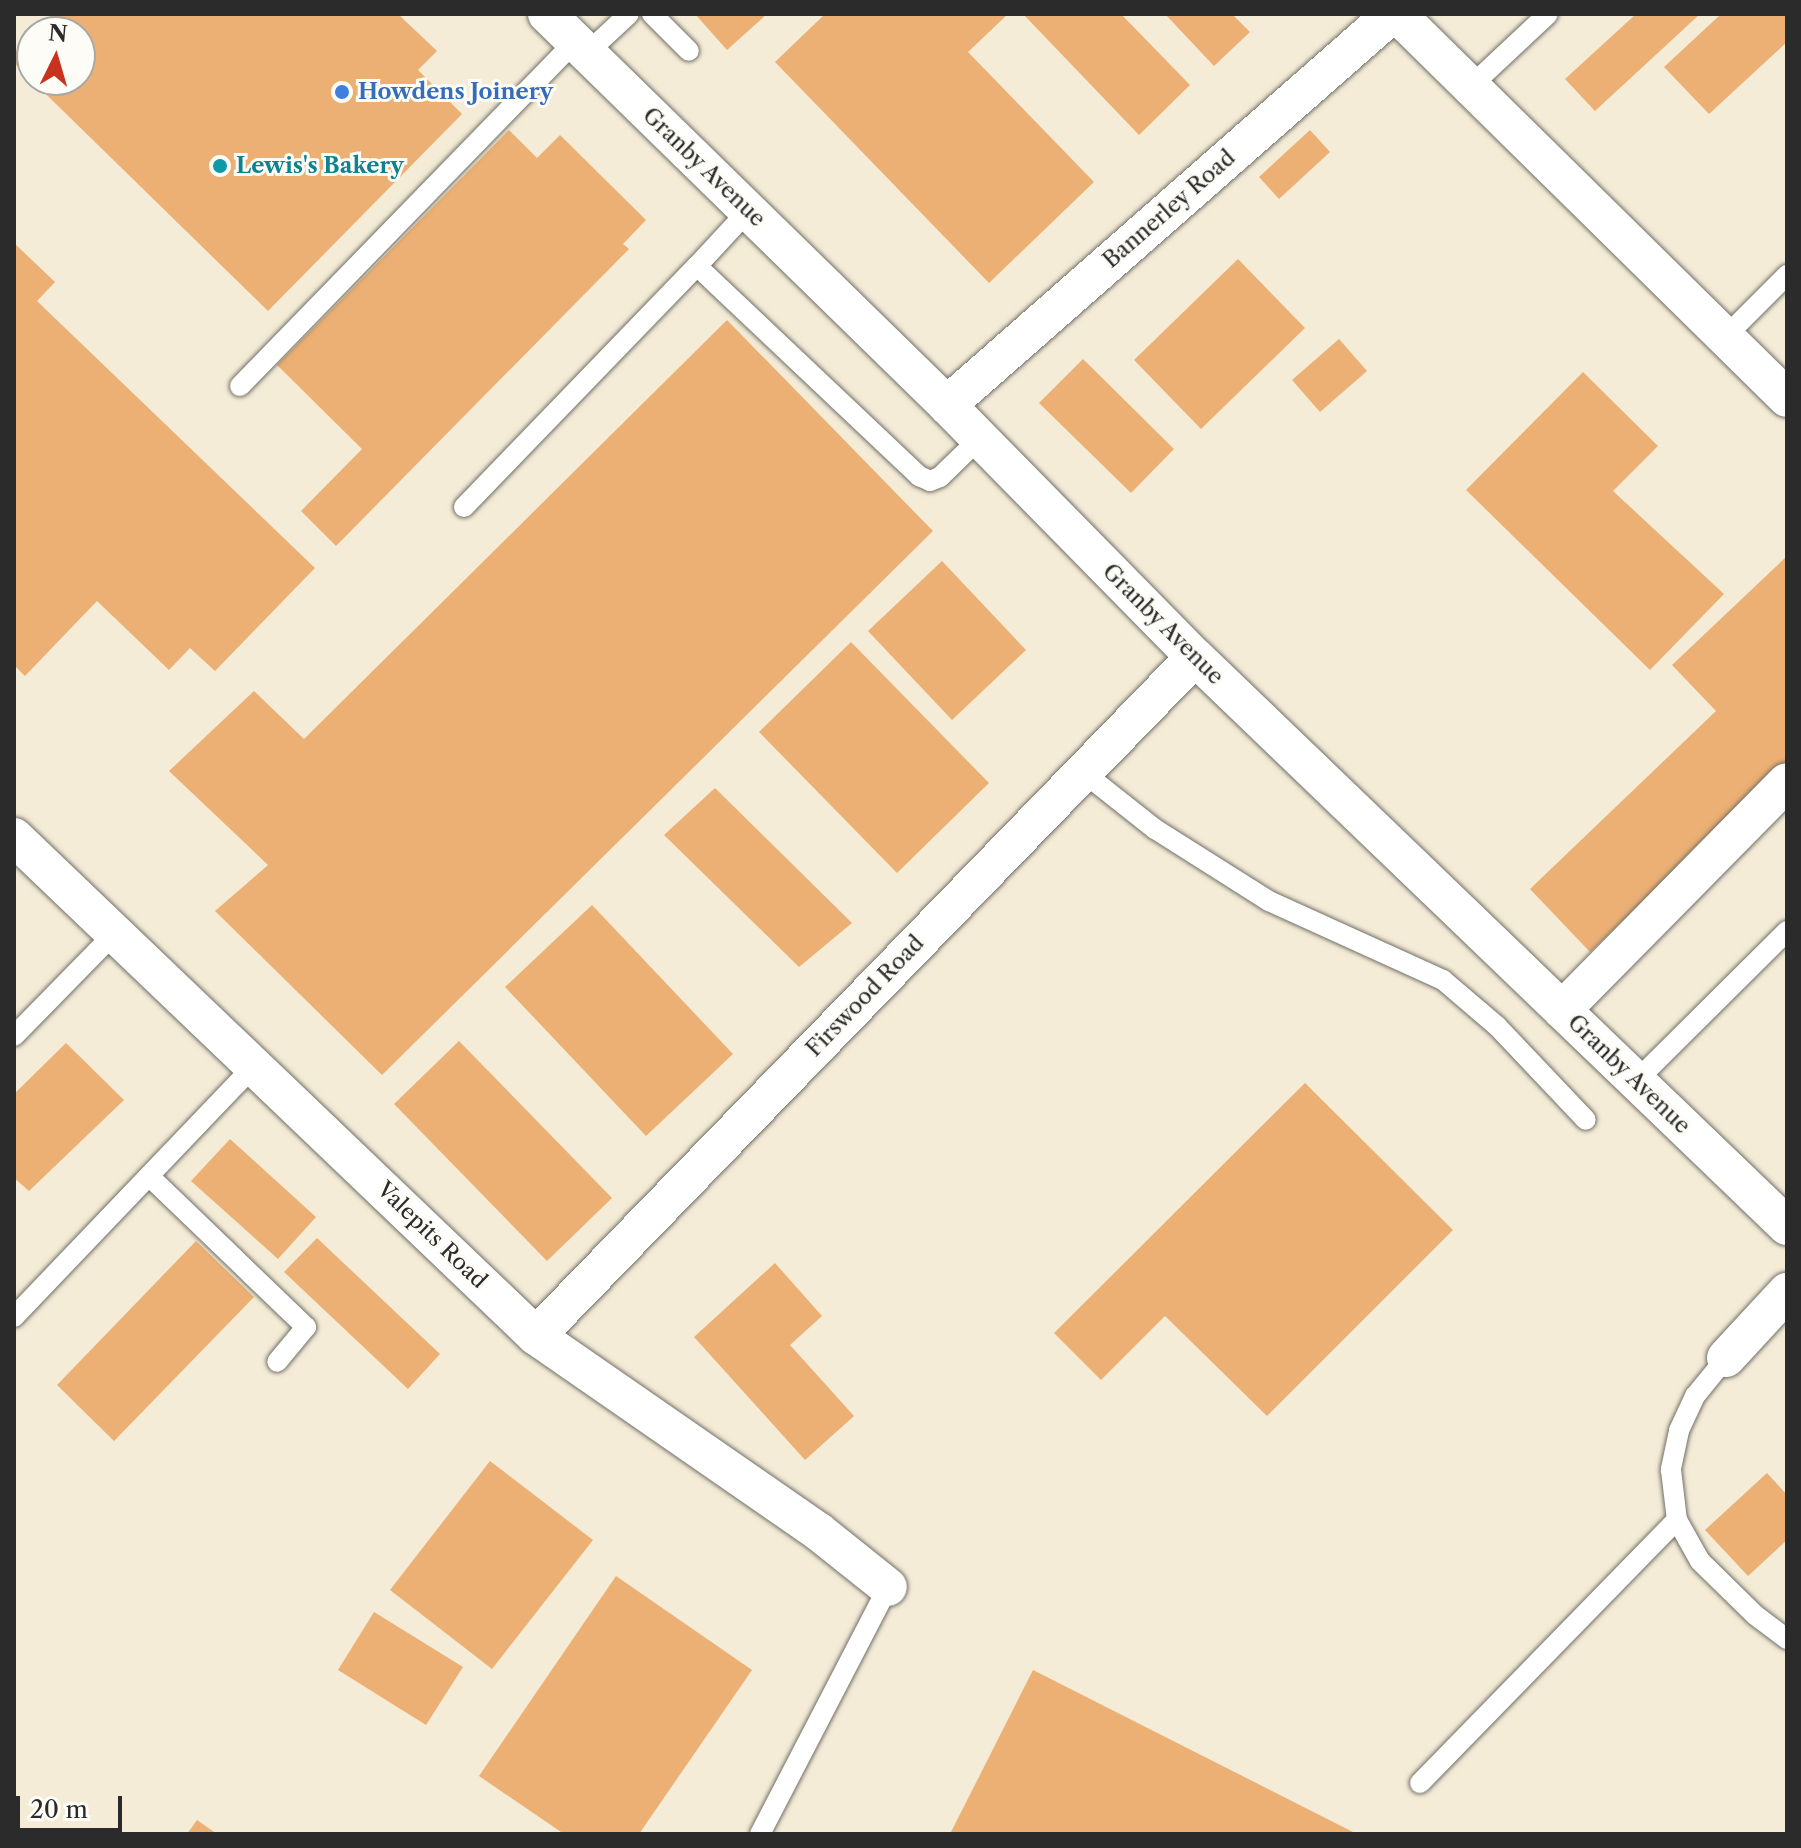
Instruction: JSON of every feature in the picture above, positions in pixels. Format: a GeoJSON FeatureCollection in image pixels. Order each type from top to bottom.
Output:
{"type":"FeatureCollection","features":[{"type":"Feature","properties":{"kind":"street","name":"Bannerley Road"},"geometry":{"type":"LineString","coordinates":[[947,405],[1394,14],[1787,398]]}},
{"type":"Feature","properties":{"kind":"street","name":"Granby Avenue"},"geometry":{"type":"LineString","coordinates":[[565,29],[947,405],[1195,657],[1787,1226]]}},
{"type":"Feature","properties":{"kind":"street","name":"Firswood Road"},"geometry":{"type":"LineString","coordinates":[[536,1336],[1195,657]]}},
{"type":"Feature","properties":{"kind":"street"},"geometry":{"type":"LineString","coordinates":[[1562,1010],[1787,782]]}},
{"type":"Feature","properties":{"kind":"street","name":"Valepits Road"},"geometry":{"type":"LineString","coordinates":[[14,837],[536,1336],[819,1532],[888,1587]]}},
{"type":"Feature","properties":{"kind":"street"},"geometry":{"type":"LineString","coordinates":[[1726,1358],[1787,1292]]}},
{"type":"Feature","properties":{"kind":"lane"},"geometry":{"type":"LineString","coordinates":[[240,386],[565,29],[629,14]]}},
{"type":"Feature","properties":{"kind":"lane"},"geometry":{"type":"LineString","coordinates":[[652,14],[689,51]]}},
{"type":"Feature","properties":{"kind":"lane"},"geometry":{"type":"LineString","coordinates":[[1471,86],[1548,14]]}},
{"type":"Feature","properties":{"kind":"lane"},"geometry":{"type":"LineString","coordinates":[[464,507],[748,211]]}},
{"type":"Feature","properties":{"kind":"lane"},"geometry":{"type":"LineString","coordinates":[[697,266],[919,476],[930,481],[940,477],[980,438]]}},
{"type":"Feature","properties":{"kind":"lane"},"geometry":{"type":"LineString","coordinates":[[1725,337],[1787,275]]}},
{"type":"Feature","properties":{"kind":"lane"},"geometry":{"type":"LineString","coordinates":[[1083,772],[1155,829],[1269,901],[1443,980],[1497,1026],[1586,1120]]}},
{"type":"Feature","properties":{"kind":"lane"},"geometry":{"type":"LineString","coordinates":[[1636,1081],[1787,931]]}},
{"type":"Feature","properties":{"kind":"lane"},"geometry":{"type":"LineString","coordinates":[[14,1036],[115,933]]}},
{"type":"Feature","properties":{"kind":"lane"},"geometry":{"type":"LineString","coordinates":[[14,1317],[254,1066]]}},
{"type":"Feature","properties":{"kind":"lane"},"geometry":{"type":"LineString","coordinates":[[149,1176],[306,1327],[277,1362]]}},
{"type":"Feature","properties":{"kind":"lane"},"geometry":{"type":"LineString","coordinates":[[1726,1358],[1695,1396],[1679,1431],[1671,1470],[1677,1520],[1700,1561],[1755,1615],[1787,1639]]}},
{"type":"Feature","properties":{"kind":"lane"},"geometry":{"type":"LineString","coordinates":[[1420,1783],[1677,1520]]}},
{"type":"Feature","properties":{"kind":"lane"},"geometry":{"type":"LineString","coordinates":[[760,1834],[888,1587]]}},
{"type":"Feature","properties":{"kind":"building"},"geometry":{"type":"Polygon","coordinates":[[[398,14],[437,51],[418,70],[462,114],[268,311],[48,96],[96,96],[96,16],[51,16],[398,14]]]}},
{"type":"Feature","properties":{"kind":"building"},"geometry":{"type":"Polygon","coordinates":[[[695,14],[767,14],[727,50],[695,14]]]}},
{"type":"Feature","properties":{"kind":"building"},"geometry":{"type":"Polygon","coordinates":[[[825,14],[1008,14],[968,52],[1094,182],[989,283],[775,62],[825,14]]]}},
{"type":"Feature","properties":{"kind":"building"},"geometry":{"type":"Polygon","coordinates":[[[1023,14],[1121,14],[1190,85],[1139,135],[1023,14]]]}},
{"type":"Feature","properties":{"kind":"building"},"geometry":{"type":"Polygon","coordinates":[[[1165,14],[1232,14],[1250,32],[1214,66],[1165,14]]]}},
{"type":"Feature","properties":{"kind":"building"},"geometry":{"type":"Polygon","coordinates":[[[1636,14],[1700,14],[1595,111],[1565,79],[1636,14]]]}},
{"type":"Feature","properties":{"kind":"building"},"geometry":{"type":"Polygon","coordinates":[[[1721,14],[1787,14],[1787,42],[1709,114],[1664,67],[1721,14]]]}},
{"type":"Feature","properties":{"kind":"building"},"geometry":{"type":"Polygon","coordinates":[[[509,130],[537,158],[560,135],[646,220],[623,244],[629,249],[336,546],[301,511],[362,449],[277,365],[509,130]]]}},
{"type":"Feature","properties":{"kind":"building"},"geometry":{"type":"Polygon","coordinates":[[[1310,130],[1330,152],[1279,199],[1259,177],[1310,130]]]}},
{"type":"Feature","properties":{"kind":"building"},"geometry":{"type":"Polygon","coordinates":[[[14,243],[55,282],[37,301],[315,568],[215,671],[190,648],[169,670],[97,601],[25,676],[14,665],[14,243]]]}},
{"type":"Feature","properties":{"kind":"building"},"geometry":{"type":"Polygon","coordinates":[[[1238,259],[1305,328],[1201,429],[1134,360],[1238,259]]]}},
{"type":"Feature","properties":{"kind":"building"},"geometry":{"type":"Polygon","coordinates":[[[727,320],[933,531],[382,1075],[215,911],[268,865],[169,771],[254,691],[304,739],[727,320]]]}},
{"type":"Feature","properties":{"kind":"building"},"geometry":{"type":"Polygon","coordinates":[[[1339,339],[1367,371],[1320,412],[1292,380],[1339,339]]]}},
{"type":"Feature","properties":{"kind":"building"},"geometry":{"type":"Polygon","coordinates":[[[1083,359],[1174,449],[1131,493],[1039,403],[1083,359]]]}},
{"type":"Feature","properties":{"kind":"building"},"geometry":{"type":"Polygon","coordinates":[[[1583,372],[1658,446],[1613,491],[1724,594],[1650,670],[1466,490],[1583,372]]]}},
{"type":"Feature","properties":{"kind":"building"},"geometry":{"type":"Polygon","coordinates":[[[1787,556],[1787,764],[1590,952],[1530,889],[1716,711],[1672,665],[1787,556]]]}},
{"type":"Feature","properties":{"kind":"building"},"geometry":{"type":"Polygon","coordinates":[[[942,561],[1026,650],[952,720],[868,631],[942,561]]]}},
{"type":"Feature","properties":{"kind":"building"},"geometry":{"type":"Polygon","coordinates":[[[851,642],[989,783],[897,873],[759,732],[851,642]]]}},
{"type":"Feature","properties":{"kind":"building"},"geometry":{"type":"Polygon","coordinates":[[[715,788],[852,923],[799,967],[664,835],[715,788]]]}},
{"type":"Feature","properties":{"kind":"building"},"geometry":{"type":"Polygon","coordinates":[[[592,905],[733,1054],[646,1136],[505,987],[592,905]]]}},
{"type":"Feature","properties":{"kind":"building"},"geometry":{"type":"Polygon","coordinates":[[[459,1041],[612,1198],[547,1261],[394,1104],[459,1041]]]}},
{"type":"Feature","properties":{"kind":"building"},"geometry":{"type":"Polygon","coordinates":[[[66,1043],[124,1100],[29,1191],[14,1178],[14,1094],[66,1043]]]}},
{"type":"Feature","properties":{"kind":"building"},"geometry":{"type":"Polygon","coordinates":[[[1305,1083],[1453,1230],[1267,1416],[1165,1316],[1101,1380],[1054,1333],[1305,1083]]]}},
{"type":"Feature","properties":{"kind":"building"},"geometry":{"type":"Polygon","coordinates":[[[230,1139],[316,1217],[278,1259],[191,1181],[230,1139]]]}},
{"type":"Feature","properties":{"kind":"building"},"geometry":{"type":"Polygon","coordinates":[[[317,1238],[440,1354],[408,1389],[284,1272],[317,1238]]]}},
{"type":"Feature","properties":{"kind":"building"},"geometry":{"type":"Polygon","coordinates":[[[196,1241],[254,1297],[114,1441],[57,1385],[196,1241]]]}},
{"type":"Feature","properties":{"kind":"building"},"geometry":{"type":"Polygon","coordinates":[[[775,1263],[822,1316],[790,1345],[854,1416],[805,1460],[694,1337],[775,1263]]]}},
{"type":"Feature","properties":{"kind":"building"},"geometry":{"type":"Polygon","coordinates":[[[490,1461],[593,1540],[492,1669],[390,1590],[490,1461]]]}},
{"type":"Feature","properties":{"kind":"building"},"geometry":{"type":"Polygon","coordinates":[[[1767,1473],[1787,1495],[1787,1540],[1748,1576],[1705,1530],[1767,1473]]]}},
{"type":"Feature","properties":{"kind":"building"},"geometry":{"type":"Polygon","coordinates":[[[616,1576],[752,1670],[639,1834],[564,1834],[479,1776],[616,1576]]]}},
{"type":"Feature","properties":{"kind":"building"},"geometry":{"type":"Polygon","coordinates":[[[374,1612],[463,1667],[426,1725],[338,1670],[374,1612]]]}},
{"type":"Feature","properties":{"kind":"building"},"geometry":{"type":"Polygon","coordinates":[[[1033,1670],[1357,1834],[950,1834],[1033,1670]]]}},
{"type":"Feature","properties":{"kind":"building"},"geometry":{"type":"Polygon","coordinates":[[[197,1820],[217,1834],[187,1834],[197,1820]]]}},
{"type":"Feature","properties":{"kind":"place","name":"Howdens Joinery"},"geometry":{"type":"Point","coordinates":[342,92]}},
{"type":"Feature","properties":{"kind":"place","name":"Lewis's Bakery"},"geometry":{"type":"Point","coordinates":[220,166]}}]}
